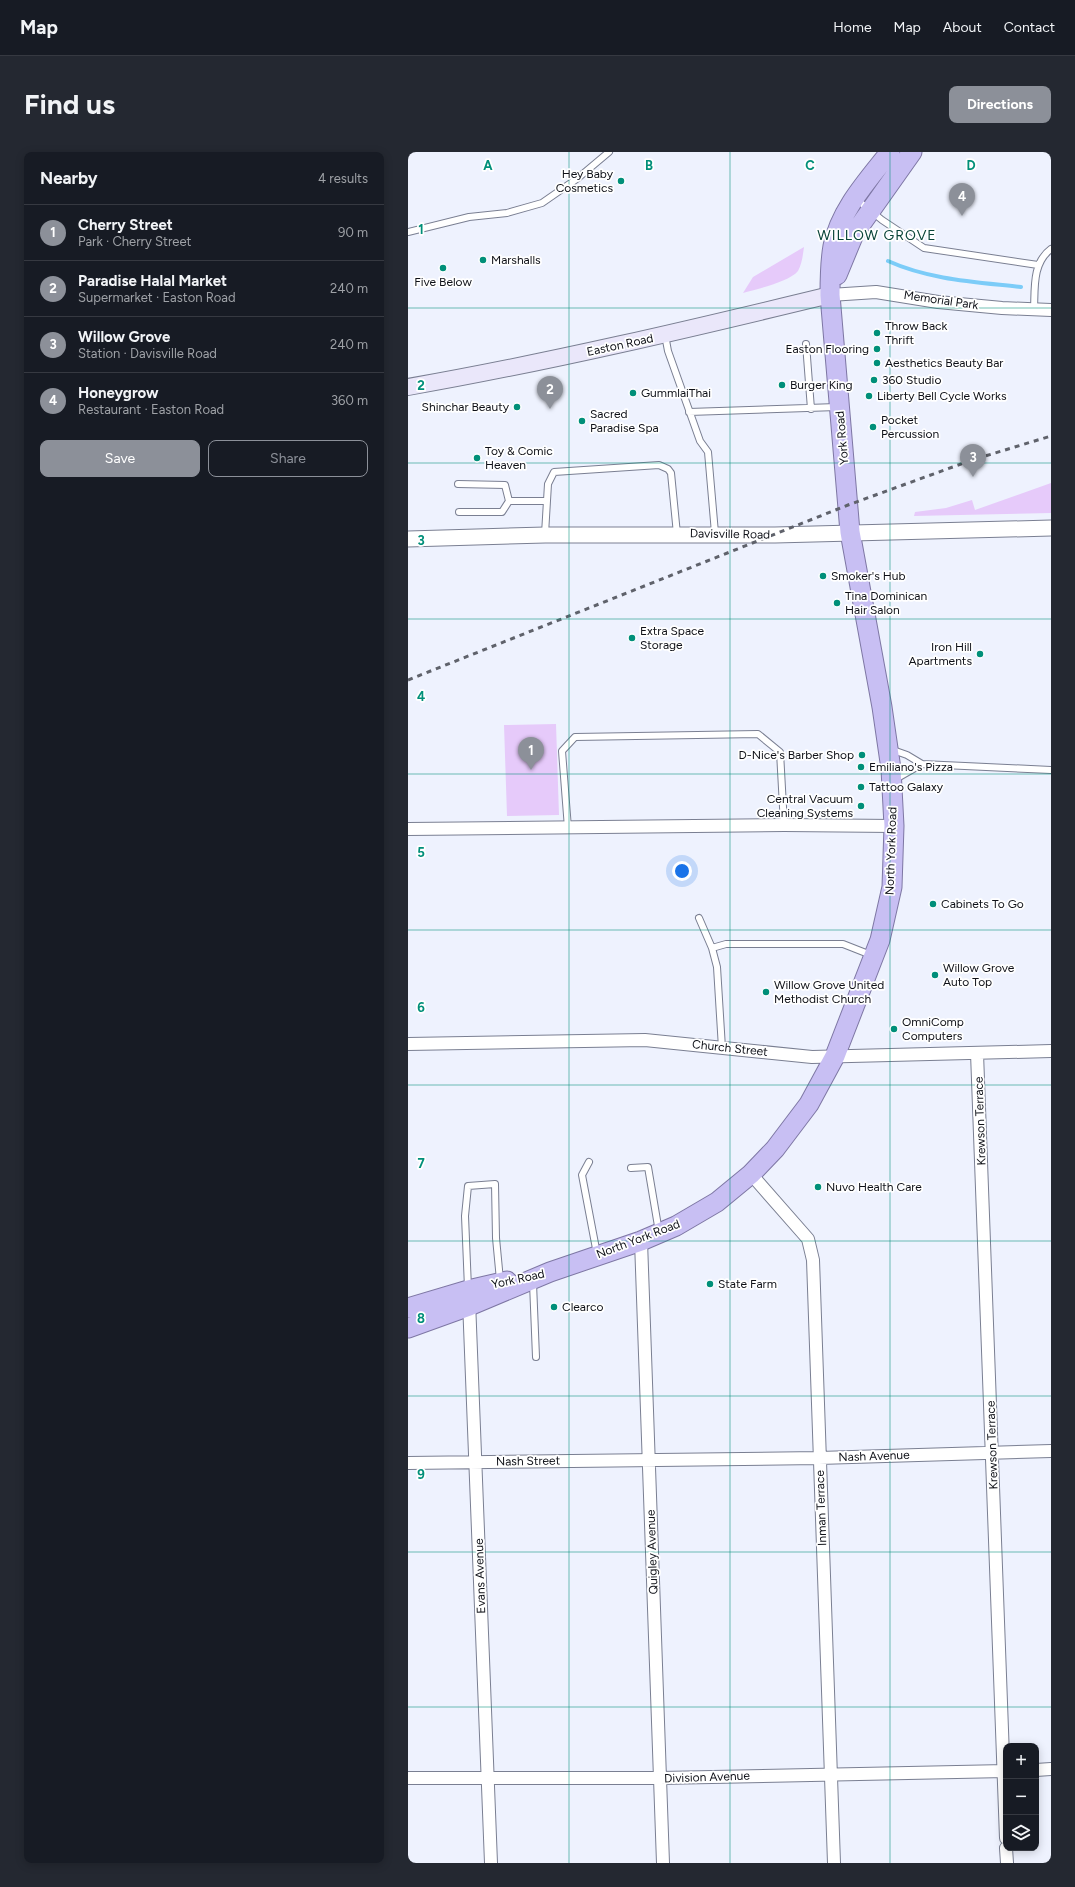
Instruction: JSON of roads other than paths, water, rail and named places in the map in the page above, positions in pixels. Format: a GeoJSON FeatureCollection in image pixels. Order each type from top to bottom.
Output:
{"type":"FeatureCollection","features":[{"type":"Feature","properties":{"kind":"highway"},"geometry":{"type":"LineString","coordinates":[[830,295],[830,268],[834,245],[840,225],[855,198],[890,152]]}},
{"type":"Feature","properties":{"kind":"highway"},"geometry":{"type":"LineString","coordinates":[[830,295],[841,261],[854,234],[912,153]]}},
{"type":"Feature","properties":{"kind":"highway","name":"York Road"},"geometry":{"type":"LineString","coordinates":[[830,295],[850,532]]}},
{"type":"Feature","properties":{"kind":"highway","name":"North York Road"},"geometry":{"type":"LineString","coordinates":[[550,1272],[641,1241],[676,1226],[718,1202],[751,1174],[775,1149],[809,1104],[835,1056],[880,940],[892,888],[894,826],[888,748],[850,532]]}},
{"type":"Feature","properties":{"kind":"highway","name":"York Road"},"geometry":{"type":"LineString","coordinates":[[408,1308],[469,1298],[550,1272]]}},
{"type":"Feature","properties":{"kind":"highway","name":"York Road"},"geometry":{"type":"LineString","coordinates":[[408,1328],[500,1282],[550,1272]]}},
{"type":"Feature","properties":{"kind":"main road","name":"Easton Road"},"geometry":{"type":"LineString","coordinates":[[408,387],[571,356],[665,336],[830,295]]}},
{"type":"Feature","properties":{"kind":"street","name":"Memorial Park"},"geometry":{"type":"LineString","coordinates":[[830,295],[876,292],[938,302],[1034,310],[1051,310]]}},
{"type":"Feature","properties":{"kind":"street","name":"Davisville Road"},"geometry":{"type":"LineString","coordinates":[[408,539],[545,535],[775,534],[1051,528]]}},
{"type":"Feature","properties":{"kind":"street"},"geometry":{"type":"LineString","coordinates":[[408,829],[784,825],[894,826]]}},
{"type":"Feature","properties":{"kind":"street","name":"Church Street"},"geometry":{"type":"LineString","coordinates":[[408,1044],[645,1040],[812,1057],[1051,1051]]}},
{"type":"Feature","properties":{"kind":"street","name":"Krewson Terrace"},"geometry":{"type":"LineString","coordinates":[[977,1053],[1004,1743]]}},
{"type":"Feature","properties":{"kind":"street","name":"Inman Terrace"},"geometry":{"type":"LineString","coordinates":[[751,1174],[808,1239],[813,1260],[834,1863]]}},
{"type":"Feature","properties":{"kind":"street","name":"Quigley Avenue"},"geometry":{"type":"LineString","coordinates":[[641,1241],[663,1863]]}},
{"type":"Feature","properties":{"kind":"street","name":"Evans Avenue"},"geometry":{"type":"LineString","coordinates":[[469,1298],[489,1778],[491,1863]]}},
{"type":"Feature","properties":{"kind":"street","name":"Nash Avenue"},"geometry":{"type":"LineString","coordinates":[[648,1459],[819,1458],[993,1451],[1051,1451]]}},
{"type":"Feature","properties":{"kind":"street","name":"Nash Street"},"geometry":{"type":"LineString","coordinates":[[408,1463],[648,1459]]}},
{"type":"Feature","properties":{"kind":"street"},"geometry":{"type":"LineString","coordinates":[[1039,1770],[1051,1769]]}},
{"type":"Feature","properties":{"kind":"street","name":"Division Avenue"},"geometry":{"type":"LineString","coordinates":[[408,1778],[660,1778],[1003,1771]]}},
{"type":"Feature","properties":{"kind":"street","name":"Krewson Terrace"},"geometry":{"type":"LineString","coordinates":[[1005,1779],[1006,1815]]}},
{"type":"Feature","properties":{"kind":"street"},"geometry":{"type":"LineString","coordinates":[[1006,1851],[1007,1863]]}},
{"type":"Feature","properties":{"kind":"lane"},"geometry":{"type":"LineString","coordinates":[[408,232],[469,218],[507,213],[542,203],[578,178],[609,152]]}},
{"type":"Feature","properties":{"kind":"lane"},"geometry":{"type":"LineString","coordinates":[[855,198],[870,211],[924,248],[1038,265]]}},
{"type":"Feature","properties":{"kind":"lane"},"geometry":{"type":"LineString","coordinates":[[1034,310],[1035,282],[1038,265],[1051,249]]}},
{"type":"Feature","properties":{"kind":"lane"},"geometry":{"type":"LineString","coordinates":[[665,336],[668,351],[689,412],[700,441],[708,452],[715,534]]}},
{"type":"Feature","properties":{"kind":"lane"},"geometry":{"type":"LineString","coordinates":[[806,344],[811,409]]}},
{"type":"Feature","properties":{"kind":"lane"},"geometry":{"type":"LineString","coordinates":[[689,412],[840,407]]}},
{"type":"Feature","properties":{"kind":"lane"},"geometry":{"type":"LineString","coordinates":[[545,535],[548,484],[554,472],[658,466],[664,467],[671,473],[677,534]]}},
{"type":"Feature","properties":{"kind":"lane"},"geometry":{"type":"LineString","coordinates":[[458,484],[505,486],[509,501],[502,512],[459,512]]}},
{"type":"Feature","properties":{"kind":"lane"},"geometry":{"type":"LineString","coordinates":[[509,501],[547,501]]}},
{"type":"Feature","properties":{"kind":"lane"},"geometry":{"type":"LineString","coordinates":[[568,828],[562,751],[574,737],[750,734],[758,734],[780,752],[784,825]]}},
{"type":"Feature","properties":{"kind":"lane"},"geometry":{"type":"LineString","coordinates":[[888,748],[907,755],[922,764],[1051,770]]}},
{"type":"Feature","properties":{"kind":"lane"},"geometry":{"type":"LineString","coordinates":[[892,787],[922,764]]}},
{"type":"Feature","properties":{"kind":"lane"},"geometry":{"type":"LineString","coordinates":[[699,918],[712,948],[717,967],[722,1048]]}},
{"type":"Feature","properties":{"kind":"lane"},"geometry":{"type":"LineString","coordinates":[[712,948],[726,944],[842,944],[873,956]]}},
{"type":"Feature","properties":{"kind":"lane"},"geometry":{"type":"LineString","coordinates":[[589,1162],[582,1175],[598,1255]]}},
{"type":"Feature","properties":{"kind":"lane"},"geometry":{"type":"LineString","coordinates":[[631,1168],[648,1167],[659,1233]]}},
{"type":"Feature","properties":{"kind":"lane"},"geometry":{"type":"LineString","coordinates":[[469,1298],[465,1216],[468,1186],[495,1184],[496,1238],[500,1282]]}},
{"type":"Feature","properties":{"kind":"lane"},"geometry":{"type":"LineString","coordinates":[[532,1279],[536,1357]]}},
{"type":"Feature","properties":{"kind":"waterway"},"geometry":{"type":"LineString","coordinates":[[888,261],[937,276],[971,282],[1021,287]]}},
{"type":"Feature","properties":{"kind":"railway"},"geometry":{"type":"LineString","coordinates":[[408,680],[848,505],[972,460],[1051,436]]}},
{"type":"Feature","properties":{"kind":"place","name":"Hey Baby Cosmetics"},"geometry":{"type":"Point","coordinates":[621,181]}},
{"type":"Feature","properties":{"kind":"place","name":"Honeygrow"},"geometry":{"type":"Point","coordinates":[962,216]}},
{"type":"Feature","properties":{"kind":"place","name":"Marshalls"},"geometry":{"type":"Point","coordinates":[483,260]}},
{"type":"Feature","properties":{"kind":"place","name":"Five Below"},"geometry":{"type":"Point","coordinates":[443,268]}},
{"type":"Feature","properties":{"kind":"place","name":"Throw Back Thrift"},"geometry":{"type":"Point","coordinates":[877,333]}},
{"type":"Feature","properties":{"kind":"place","name":"Easton Flooring"},"geometry":{"type":"Point","coordinates":[877,349]}},
{"type":"Feature","properties":{"kind":"place","name":"Aesthetics Beauty Bar"},"geometry":{"type":"Point","coordinates":[877,363]}},
{"type":"Feature","properties":{"kind":"place","name":"360 Studio"},"geometry":{"type":"Point","coordinates":[874,380]}},
{"type":"Feature","properties":{"kind":"place","name":"Burger King"},"geometry":{"type":"Point","coordinates":[782,385]}},
{"type":"Feature","properties":{"kind":"place","name":"GummlaiThai"},"geometry":{"type":"Point","coordinates":[633,393]}},
{"type":"Feature","properties":{"kind":"place","name":"Liberty Bell Cycle Works"},"geometry":{"type":"Point","coordinates":[869,396]}},
{"type":"Feature","properties":{"kind":"place","name":"Shinchar Beauty"},"geometry":{"type":"Point","coordinates":[517,407]}},
{"type":"Feature","properties":{"kind":"place","name":"Paradise Halal Market"},"geometry":{"type":"Point","coordinates":[550,409]}},
{"type":"Feature","properties":{"kind":"place","name":"Sacred Paradise Spa"},"geometry":{"type":"Point","coordinates":[582,421]}},
{"type":"Feature","properties":{"kind":"place","name":"Pocket Percussion"},"geometry":{"type":"Point","coordinates":[873,427]}},
{"type":"Feature","properties":{"kind":"place","name":"Toy & Comic Heaven"},"geometry":{"type":"Point","coordinates":[477,458]}},
{"type":"Feature","properties":{"kind":"place","name":"Willow Grove"},"geometry":{"type":"Point","coordinates":[973,477]}},
{"type":"Feature","properties":{"kind":"place","name":"Smoker's Hub"},"geometry":{"type":"Point","coordinates":[823,576]}},
{"type":"Feature","properties":{"kind":"place","name":"Tina Dominican Hair Salon"},"geometry":{"type":"Point","coordinates":[837,603]}},
{"type":"Feature","properties":{"kind":"place","name":"Extra Space Storage"},"geometry":{"type":"Point","coordinates":[632,638]}},
{"type":"Feature","properties":{"kind":"place","name":"Iron Hill Apartments"},"geometry":{"type":"Point","coordinates":[980,654]}},
{"type":"Feature","properties":{"kind":"place","name":"D-Nice's Barber Shop"},"geometry":{"type":"Point","coordinates":[862,755]}},
{"type":"Feature","properties":{"kind":"place","name":"Emiliano's Pizza"},"geometry":{"type":"Point","coordinates":[861,767]}},
{"type":"Feature","properties":{"kind":"place","name":"Cherry Street"},"geometry":{"type":"Point","coordinates":[531,770]}},
{"type":"Feature","properties":{"kind":"place","name":"Tattoo Galaxy"},"geometry":{"type":"Point","coordinates":[861,787]}},
{"type":"Feature","properties":{"kind":"place","name":"Central Vacuum Cleaning Systems"},"geometry":{"type":"Point","coordinates":[861,806]}},
{"type":"Feature","properties":{"kind":"place","name":"Cabinets To Go"},"geometry":{"type":"Point","coordinates":[933,904]}},
{"type":"Feature","properties":{"kind":"place","name":"Willow Grove Auto Top"},"geometry":{"type":"Point","coordinates":[935,975]}},
{"type":"Feature","properties":{"kind":"place","name":"Willow Grove United Methodist Church"},"geometry":{"type":"Point","coordinates":[766,992]}},
{"type":"Feature","properties":{"kind":"place","name":"OmniComp Computers"},"geometry":{"type":"Point","coordinates":[894,1029]}},
{"type":"Feature","properties":{"kind":"place","name":"Nuvo Health Care"},"geometry":{"type":"Point","coordinates":[818,1187]}},
{"type":"Feature","properties":{"kind":"place","name":"State Farm"},"geometry":{"type":"Point","coordinates":[710,1284]}},
{"type":"Feature","properties":{"kind":"place","name":"Clearco"},"geometry":{"type":"Point","coordinates":[554,1307]}},
{"type":"Feature","properties":{"kind":"district","name":"WILLOW GROVE"},"geometry":{"type":"Point","coordinates":[877,235]}}]}
